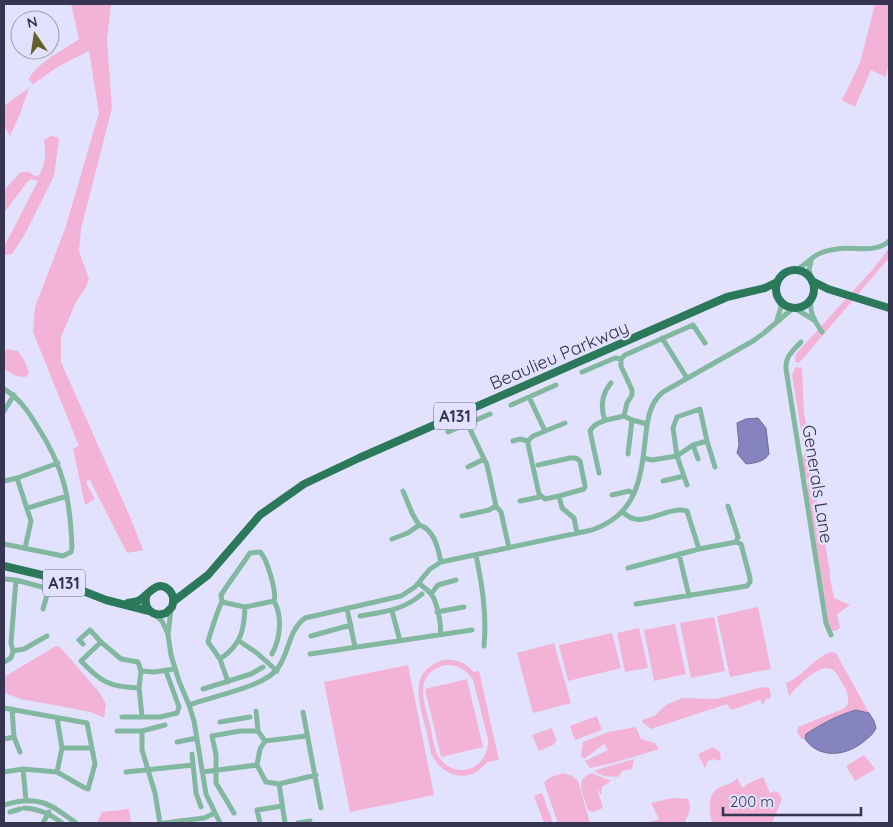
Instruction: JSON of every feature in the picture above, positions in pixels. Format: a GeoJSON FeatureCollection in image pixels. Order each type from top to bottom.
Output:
{"type":"FeatureCollection","features":[{"type":"Feature","properties":{"kind":"highway"},"geometry":{"type":"LineString","coordinates":[[842,292],[823,292],[804,306],[794,309],[783,305],[778,300],[775,290],[777,282],[785,272],[796,270],[803,272],[820,286],[842,292],[889,308]]}},
{"type":"Feature","properties":{"kind":"highway"},"geometry":{"type":"LineString","coordinates":[[812,279],[814,289],[812,299]]}},
{"type":"Feature","properties":{"kind":"highway","name":"Beaulieu Parkway"},"geometry":{"type":"LineString","coordinates":[[174,601],[208,575],[260,515],[304,484],[359,458],[727,297],[765,288],[777,282]]}},
{"type":"Feature","properties":{"kind":"highway","name":"Beaulieu Parkway"},"geometry":{"type":"LineString","coordinates":[[747,291],[765,292],[778,300]]}},
{"type":"Feature","properties":{"kind":"highway","name":"A131"},"geometry":{"type":"LineString","coordinates":[[4,566],[42,575],[101,598],[152,612]]}},
{"type":"Feature","properties":{"kind":"highway"},"geometry":{"type":"LineString","coordinates":[[124,604],[138,601],[156,587],[182,589],[194,586]]}},
{"type":"Feature","properties":{"kind":"highway"},"geometry":{"type":"LineString","coordinates":[[147,594],[145,603],[152,612],[164,614],[171,609],[174,601],[167,588]]}},
{"type":"Feature","properties":{"kind":"street"},"geometry":{"type":"LineString","coordinates":[[796,270],[803,267],[816,255],[830,250],[846,248],[873,249],[883,246],[889,241]]}},
{"type":"Feature","properties":{"kind":"street"},"geometry":{"type":"LineString","coordinates":[[811,259],[809,269],[812,279]]}},
{"type":"Feature","properties":{"kind":"street"},"geometry":{"type":"LineString","coordinates":[[812,299],[810,307],[814,321],[822,332]]}},
{"type":"Feature","properties":{"kind":"street"},"geometry":{"type":"LineString","coordinates":[[777,320],[781,307],[778,300]]}},
{"type":"Feature","properties":{"kind":"street"},"geometry":{"type":"LineString","coordinates":[[189,705],[260,683],[277,671],[286,656],[294,629],[299,623],[313,615],[401,596],[419,583],[430,569],[453,558],[476,555],[577,533],[602,527],[612,522],[630,503],[640,480],[647,424],[652,405],[656,399],[687,378],[753,341],[777,320],[794,309],[814,321]]}},
{"type":"Feature","properties":{"kind":"street"},"geometry":{"type":"LineString","coordinates":[[624,416],[627,403],[632,395],[632,390],[621,366],[621,359],[625,355],[693,325],[705,343]]}},
{"type":"Feature","properties":{"kind":"street"},"geometry":{"type":"LineString","coordinates":[[662,338],[687,378]]}},
{"type":"Feature","properties":{"kind":"street","name":"Generals Lane"},"geometry":{"type":"LineString","coordinates":[[801,342],[787,356],[785,362],[826,623],[831,635]]}},
{"type":"Feature","properties":{"kind":"street"},"geometry":{"type":"LineString","coordinates":[[582,372],[615,358],[621,359]]}},
{"type":"Feature","properties":{"kind":"street"},"geometry":{"type":"LineString","coordinates":[[605,420],[602,406],[605,393],[611,383]]}},
{"type":"Feature","properties":{"kind":"street"},"geometry":{"type":"LineString","coordinates":[[511,405],[556,385]]}},
{"type":"Feature","properties":{"kind":"street"},"geometry":{"type":"LineString","coordinates":[[4,389],[14,395],[51,446],[67,496],[70,511],[72,547],[71,552],[63,556],[4,544]]}},
{"type":"Feature","properties":{"kind":"street"},"geometry":{"type":"LineString","coordinates":[[4,411],[14,395]]}},
{"type":"Feature","properties":{"kind":"street"},"geometry":{"type":"LineString","coordinates":[[529,397],[545,431]]}},
{"type":"Feature","properties":{"kind":"street"},"geometry":{"type":"LineString","coordinates":[[687,485],[677,456],[672,428],[677,417],[700,409],[715,467]]}},
{"type":"Feature","properties":{"kind":"street"},"geometry":{"type":"LineString","coordinates":[[448,432],[490,414]]}},
{"type":"Feature","properties":{"kind":"street"},"geometry":{"type":"LineString","coordinates":[[599,473],[590,431],[593,426],[605,420],[624,416],[647,424]]}},
{"type":"Feature","properties":{"kind":"street"},"geometry":{"type":"LineString","coordinates":[[628,454],[632,420]]}},
{"type":"Feature","properties":{"kind":"street"},"geometry":{"type":"LineString","coordinates":[[528,441],[533,436],[565,423]]}},
{"type":"Feature","properties":{"kind":"street"},"geometry":{"type":"LineString","coordinates":[[467,424],[489,471],[496,506],[501,512],[509,548]]}},
{"type":"Feature","properties":{"kind":"street"},"geometry":{"type":"LineString","coordinates":[[514,440],[528,441]]}},
{"type":"Feature","properties":{"kind":"street"},"geometry":{"type":"LineString","coordinates":[[643,458],[652,460],[677,456],[693,445],[707,440]]}},
{"type":"Feature","properties":{"kind":"street"},"geometry":{"type":"LineString","coordinates":[[528,441],[540,497]]}},
{"type":"Feature","properties":{"kind":"street"},"geometry":{"type":"LineString","coordinates":[[693,445],[698,459]]}},
{"type":"Feature","properties":{"kind":"street"},"geometry":{"type":"LineString","coordinates":[[520,501],[540,497],[545,499],[584,489],[580,462],[576,458],[538,465]]}},
{"type":"Feature","properties":{"kind":"street"},"geometry":{"type":"LineString","coordinates":[[468,467],[484,459]]}},
{"type":"Feature","properties":{"kind":"street"},"geometry":{"type":"LineString","coordinates":[[4,481],[58,463]]}},
{"type":"Feature","properties":{"kind":"street"},"geometry":{"type":"LineString","coordinates":[[663,481],[684,476]]}},
{"type":"Feature","properties":{"kind":"street"},"geometry":{"type":"LineString","coordinates":[[17,478],[31,521],[25,548]]}},
{"type":"Feature","properties":{"kind":"street"},"geometry":{"type":"LineString","coordinates":[[403,491],[419,525],[428,528],[442,562]]}},
{"type":"Feature","properties":{"kind":"street"},"geometry":{"type":"LineString","coordinates":[[612,495],[629,491],[634,494]]}},
{"type":"Feature","properties":{"kind":"street"},"geometry":{"type":"LineString","coordinates":[[28,508],[67,496]]}},
{"type":"Feature","properties":{"kind":"street"},"geometry":{"type":"LineString","coordinates":[[559,496],[562,508],[574,518],[577,533]]}},
{"type":"Feature","properties":{"kind":"street"},"geometry":{"type":"LineString","coordinates":[[462,516],[489,510],[496,506]]}},
{"type":"Feature","properties":{"kind":"street"},"geometry":{"type":"LineString","coordinates":[[728,506],[738,536],[736,542]]}},
{"type":"Feature","properties":{"kind":"street"},"geometry":{"type":"LineString","coordinates":[[623,512],[638,521],[679,509],[688,511],[699,548]]}},
{"type":"Feature","properties":{"kind":"street"},"geometry":{"type":"LineString","coordinates":[[392,539],[408,533],[419,525]]}},
{"type":"Feature","properties":{"kind":"street"},"geometry":{"type":"LineString","coordinates":[[628,568],[699,548],[736,542],[741,544],[750,578],[747,586],[636,604]]}},
{"type":"Feature","properties":{"kind":"street"},"geometry":{"type":"LineString","coordinates":[[228,682],[220,659],[209,645],[208,639],[216,622],[218,608],[222,602],[221,595],[250,553],[257,552],[265,557],[275,594],[274,601],[277,608],[279,636],[272,654]]}},
{"type":"Feature","properties":{"kind":"street"},"geometry":{"type":"LineString","coordinates":[[680,554],[689,596]]}},
{"type":"Feature","properties":{"kind":"street"},"geometry":{"type":"LineString","coordinates":[[476,555],[485,603],[486,628],[484,646]]}},
{"type":"Feature","properties":{"kind":"street"},"geometry":{"type":"LineString","coordinates":[[4,579],[16,580],[64,593]]}},
{"type":"Feature","properties":{"kind":"street"},"geometry":{"type":"LineString","coordinates":[[4,662],[11,658],[13,652],[11,643],[16,580]]}},
{"type":"Feature","properties":{"kind":"street"},"geometry":{"type":"LineString","coordinates":[[431,594],[438,585],[456,580]]}},
{"type":"Feature","properties":{"kind":"street"},"geometry":{"type":"LineString","coordinates":[[419,583],[434,599],[442,626],[440,635]]}},
{"type":"Feature","properties":{"kind":"street"},"geometry":{"type":"LineString","coordinates":[[43,609],[49,588]]}},
{"type":"Feature","properties":{"kind":"street"},"geometry":{"type":"LineString","coordinates":[[360,616],[392,611],[414,602],[422,594]]}},
{"type":"Feature","properties":{"kind":"street"},"geometry":{"type":"LineString","coordinates":[[222,602],[244,607],[274,601]]}},
{"type":"Feature","properties":{"kind":"street"},"geometry":{"type":"LineString","coordinates":[[220,659],[230,653],[239,641],[244,620],[244,607]]}},
{"type":"Feature","properties":{"kind":"street"},"geometry":{"type":"LineString","coordinates":[[438,612],[464,607]]}},
{"type":"Feature","properties":{"kind":"street"},"geometry":{"type":"LineString","coordinates":[[347,608],[355,646]]}},
{"type":"Feature","properties":{"kind":"street"},"geometry":{"type":"LineString","coordinates":[[168,635],[171,609]]}},
{"type":"Feature","properties":{"kind":"street"},"geometry":{"type":"LineString","coordinates":[[392,611],[400,641]]}},
{"type":"Feature","properties":{"kind":"street"},"geometry":{"type":"LineString","coordinates":[[152,612],[162,621],[168,635],[174,669],[189,705],[198,738],[206,794],[220,823]]}},
{"type":"Feature","properties":{"kind":"street"},"geometry":{"type":"LineString","coordinates":[[311,636],[351,625]]}},
{"type":"Feature","properties":{"kind":"street"},"geometry":{"type":"LineString","coordinates":[[83,644],[79,640],[90,630],[101,642],[122,659],[138,662],[141,671],[138,688],[142,716]]}},
{"type":"Feature","properties":{"kind":"street"},"geometry":{"type":"LineString","coordinates":[[310,654],[472,630]]}},
{"type":"Feature","properties":{"kind":"street"},"geometry":{"type":"LineString","coordinates":[[13,652],[24,649],[47,636]]}},
{"type":"Feature","properties":{"kind":"street"},"geometry":{"type":"LineString","coordinates":[[239,641],[258,653],[277,671]]}},
{"type":"Feature","properties":{"kind":"street"},"geometry":{"type":"LineString","coordinates":[[101,642],[81,661],[95,676],[107,684],[138,688]]}},
{"type":"Feature","properties":{"kind":"street"},"geometry":{"type":"LineString","coordinates":[[204,689],[251,674],[263,667]]}},
{"type":"Feature","properties":{"kind":"street"},"geometry":{"type":"LineString","coordinates":[[141,671],[154,672],[174,669]]}},
{"type":"Feature","properties":{"kind":"street"},"geometry":{"type":"LineString","coordinates":[[122,718],[160,717],[174,715],[179,711],[177,699],[166,671]]}},
{"type":"Feature","properties":{"kind":"street"},"geometry":{"type":"LineString","coordinates":[[4,708],[87,723],[95,764],[88,789],[56,772],[23,769],[4,772]]}},
{"type":"Feature","properties":{"kind":"street"},"geometry":{"type":"LineString","coordinates":[[12,708],[14,736],[20,752]]}},
{"type":"Feature","properties":{"kind":"street"},"geometry":{"type":"LineString","coordinates":[[256,711],[258,730],[264,741]]}},
{"type":"Feature","properties":{"kind":"street"},"geometry":{"type":"LineString","coordinates":[[302,712],[316,775],[321,808]]}},
{"type":"Feature","properties":{"kind":"street"},"geometry":{"type":"LineString","coordinates":[[220,722],[250,717]]}},
{"type":"Feature","properties":{"kind":"street"},"geometry":{"type":"LineString","coordinates":[[56,772],[62,748],[58,718]]}},
{"type":"Feature","properties":{"kind":"street"},"geometry":{"type":"LineString","coordinates":[[237,720],[240,731]]}},
{"type":"Feature","properties":{"kind":"street"},"geometry":{"type":"LineString","coordinates":[[117,731],[142,731],[165,725]]}},
{"type":"Feature","properties":{"kind":"street"},"geometry":{"type":"LineString","coordinates":[[234,813],[216,783],[216,755],[212,736],[258,730]]}},
{"type":"Feature","properties":{"kind":"street"},"geometry":{"type":"LineString","coordinates":[[142,731],[142,750],[162,823],[204,818],[215,813]]}},
{"type":"Feature","properties":{"kind":"street"},"geometry":{"type":"LineString","coordinates":[[4,739],[14,736]]}},
{"type":"Feature","properties":{"kind":"street"},"geometry":{"type":"LineString","coordinates":[[264,741],[306,736]]}},
{"type":"Feature","properties":{"kind":"street"},"geometry":{"type":"LineString","coordinates":[[177,742],[198,738]]}},
{"type":"Feature","properties":{"kind":"street"},"geometry":{"type":"LineString","coordinates":[[264,741],[256,765],[266,782],[279,784],[316,775]]}},
{"type":"Feature","properties":{"kind":"street"},"geometry":{"type":"LineString","coordinates":[[62,748],[92,748]]}},
{"type":"Feature","properties":{"kind":"street"},"geometry":{"type":"LineString","coordinates":[[192,754],[196,792],[201,807]]}},
{"type":"Feature","properties":{"kind":"street"},"geometry":{"type":"LineString","coordinates":[[202,772],[256,765]]}},
{"type":"Feature","properties":{"kind":"street"},"geometry":{"type":"LineString","coordinates":[[126,772],[193,766]]}},
{"type":"Feature","properties":{"kind":"street"},"geometry":{"type":"LineString","coordinates":[[23,769],[26,800]]}},
{"type":"Feature","properties":{"kind":"street"},"geometry":{"type":"LineString","coordinates":[[279,784],[285,823]]}},
{"type":"Feature","properties":{"kind":"street"},"geometry":{"type":"LineString","coordinates":[[4,805],[26,800],[36,801],[52,807],[76,823]]}},
{"type":"Feature","properties":{"kind":"street"},"geometry":{"type":"LineString","coordinates":[[12,803],[17,810],[36,808],[62,823]]}},
{"type":"Feature","properties":{"kind":"street"},"geometry":{"type":"LineString","coordinates":[[260,823],[257,810],[282,806]]}},
{"type":"Feature","properties":{"kind":"street"},"geometry":{"type":"LineString","coordinates":[[42,823],[52,807]]}},
{"type":"Feature","properties":{"kind":"street"},"geometry":{"type":"LineString","coordinates":[[298,823],[310,821]]}},
{"type":"Feature","properties":{"kind":"shaded area"},"geometry":{"type":"Polygon","coordinates":[[[71,4],[111,4],[107,40],[112,108],[81,229],[79,251],[89,279],[76,302],[61,337],[61,362],[143,550],[127,553],[90,480],[87,481],[87,485],[95,499],[85,505],[73,449],[79,446],[33,332],[35,307],[65,229],[99,113],[89,51],[59,66],[32,85],[31,81],[28,80],[38,67],[47,60],[60,60],[60,51],[79,39],[71,4]]]}},
{"type":"Feature","properties":{"kind":"shaded area"},"geometry":{"type":"Polygon","coordinates":[[[875,4],[889,4],[889,61],[886,77],[871,70],[855,107],[842,100],[860,63],[875,4]]]}},
{"type":"Feature","properties":{"kind":"shaded area"},"geometry":{"type":"Polygon","coordinates":[[[29,88],[10,136],[4,126],[4,106],[29,88]]]}},
{"type":"Feature","properties":{"kind":"shaded area"},"geometry":{"type":"Polygon","coordinates":[[[51,136],[59,139],[54,176],[25,234],[12,254],[6,255],[4,251],[5,245],[38,181],[32,179],[28,181],[4,213],[4,190],[21,172],[29,172],[35,176],[39,175],[45,158],[44,140],[51,136]]]}},
{"type":"Feature","properties":{"kind":"shaded area"},"geometry":{"type":"Polygon","coordinates":[[[889,248],[889,258],[799,363],[795,362],[796,354],[873,269],[889,248]]]}},
{"type":"Feature","properties":{"kind":"shaded area"},"geometry":{"type":"Polygon","coordinates":[[[8,349],[18,351],[24,360],[29,372],[26,377],[16,376],[4,369],[4,352],[8,349]]]}},
{"type":"Feature","properties":{"kind":"shaded area"},"geometry":{"type":"Polygon","coordinates":[[[796,367],[802,368],[804,413],[811,450],[808,452],[803,443],[792,374],[796,367]]]}},
{"type":"Feature","properties":{"kind":"shaded area"},"geometry":{"type":"Polygon","coordinates":[[[758,418],[766,428],[769,454],[756,463],[746,464],[737,453],[739,445],[737,423],[746,419],[758,418]]]}},
{"type":"Feature","properties":{"kind":"shaded area"},"geometry":{"type":"Polygon","coordinates":[[[805,453],[809,458],[814,474],[816,500],[822,520],[834,598],[850,605],[837,614],[840,628],[835,631],[832,631],[829,624],[806,501],[808,480],[803,475],[802,457],[805,453]]]}},
{"type":"Feature","properties":{"kind":"shaded area"},"geometry":{"type":"Polygon","coordinates":[[[758,607],[771,669],[730,677],[717,616],[758,607]]]}},
{"type":"Feature","properties":{"kind":"shaded area"},"geometry":{"type":"Polygon","coordinates":[[[714,617],[725,671],[691,678],[680,623],[714,617]]]}},
{"type":"Feature","properties":{"kind":"shaded area"},"geometry":{"type":"Polygon","coordinates":[[[675,624],[686,674],[654,681],[644,630],[675,624]]]}},
{"type":"Feature","properties":{"kind":"shaded area"},"geometry":{"type":"Polygon","coordinates":[[[639,628],[648,668],[625,672],[617,633],[639,628]]]}},
{"type":"Feature","properties":{"kind":"shaded area"},"geometry":{"type":"Polygon","coordinates":[[[612,633],[621,668],[568,681],[559,645],[612,633]]]}},
{"type":"Feature","properties":{"kind":"shaded area"},"geometry":{"type":"Polygon","coordinates":[[[554,643],[571,703],[533,713],[517,653],[554,643]]]}},
{"type":"Feature","properties":{"kind":"shaded area"},"geometry":{"type":"Polygon","coordinates":[[[56,646],[60,647],[100,693],[106,704],[104,718],[91,712],[21,699],[4,693],[4,677],[56,646]]]}},
{"type":"Feature","properties":{"kind":"shaded area"},"geometry":{"type":"Polygon","coordinates":[[[830,652],[836,653],[869,713],[853,712],[843,714],[823,723],[815,728],[805,739],[802,739],[797,733],[798,727],[845,708],[848,704],[846,689],[836,673],[826,668],[808,677],[789,697],[786,683],[830,652]]]}},
{"type":"Feature","properties":{"kind":"shaded area"},"geometry":{"type":"Polygon","coordinates":[[[443,660],[452,660],[464,664],[474,672],[479,671],[499,760],[488,762],[479,770],[469,775],[462,776],[449,773],[438,765],[431,753],[419,700],[419,683],[421,676],[433,665],[443,660]],[[450,665],[435,669],[428,675],[423,689],[424,698],[438,756],[453,769],[470,769],[483,758],[487,749],[488,739],[473,680],[464,670],[450,665]]]}},
{"type":"Feature","properties":{"kind":"shaded area"},"geometry":{"type":"Polygon","coordinates":[[[408,665],[434,795],[350,812],[324,682],[408,665]]]}},
{"type":"Feature","properties":{"kind":"shaded area"},"geometry":{"type":"Polygon","coordinates":[[[467,679],[483,747],[441,757],[425,689],[467,679]]]}},
{"type":"Feature","properties":{"kind":"shaded area"},"geometry":{"type":"Polygon","coordinates":[[[762,687],[769,688],[771,693],[770,699],[766,699],[763,705],[760,700],[732,710],[727,704],[651,729],[642,720],[654,716],[666,705],[682,698],[716,699],[762,687]]]}},
{"type":"Feature","properties":{"kind":"shaded area"},"geometry":{"type":"Polygon","coordinates":[[[856,710],[869,713],[876,728],[862,743],[848,751],[832,753],[817,750],[805,739],[806,734],[818,727],[836,717],[856,710]]]}},
{"type":"Feature","properties":{"kind":"shaded area"},"geometry":{"type":"Polygon","coordinates":[[[597,716],[602,730],[575,740],[570,726],[597,716]]]}},
{"type":"Feature","properties":{"kind":"shaded area"},"geometry":{"type":"Polygon","coordinates":[[[636,727],[641,739],[655,743],[659,749],[590,768],[585,761],[608,750],[604,744],[584,759],[581,756],[583,742],[608,732],[636,727]]]}},
{"type":"Feature","properties":{"kind":"shaded area"},"geometry":{"type":"Polygon","coordinates":[[[552,728],[557,741],[554,742],[555,744],[539,751],[532,735],[552,728]]]}},
{"type":"Feature","properties":{"kind":"shaded area"},"geometry":{"type":"Polygon","coordinates":[[[713,747],[720,752],[721,759],[718,761],[713,759],[708,761],[705,768],[698,754],[713,747]]]}},
{"type":"Feature","properties":{"kind":"shaded area"},"geometry":{"type":"Polygon","coordinates":[[[864,755],[875,769],[855,781],[846,766],[864,755]]]}},
{"type":"Feature","properties":{"kind":"shaded area"},"geometry":{"type":"Polygon","coordinates":[[[634,759],[632,769],[622,771],[618,777],[604,776],[595,772],[596,770],[634,759]]]}},
{"type":"Feature","properties":{"kind":"shaded area"},"geometry":{"type":"Polygon","coordinates":[[[563,773],[572,776],[578,781],[590,823],[558,823],[544,783],[549,778],[563,773]]]}},
{"type":"Feature","properties":{"kind":"shaded area"},"geometry":{"type":"Polygon","coordinates":[[[592,773],[611,781],[602,787],[601,795],[597,788],[603,808],[593,812],[588,810],[581,788],[582,780],[592,773]]]}},
{"type":"Feature","properties":{"kind":"shaded area"},"geometry":{"type":"Polygon","coordinates":[[[763,777],[770,793],[778,792],[782,799],[772,823],[712,823],[710,799],[714,791],[737,778],[742,788],[763,777]]]}},
{"type":"Feature","properties":{"kind":"shaded area"},"geometry":{"type":"Polygon","coordinates":[[[542,793],[553,823],[544,823],[534,796],[542,793]]]}},
{"type":"Feature","properties":{"kind":"shaded area"},"geometry":{"type":"Polygon","coordinates":[[[677,798],[688,799],[690,805],[684,823],[645,823],[659,819],[651,803],[677,798]]]}},
{"type":"Feature","properties":{"kind":"shaded area"},"geometry":{"type":"Polygon","coordinates":[[[129,809],[131,823],[97,823],[102,812],[129,809]]]}}]}
